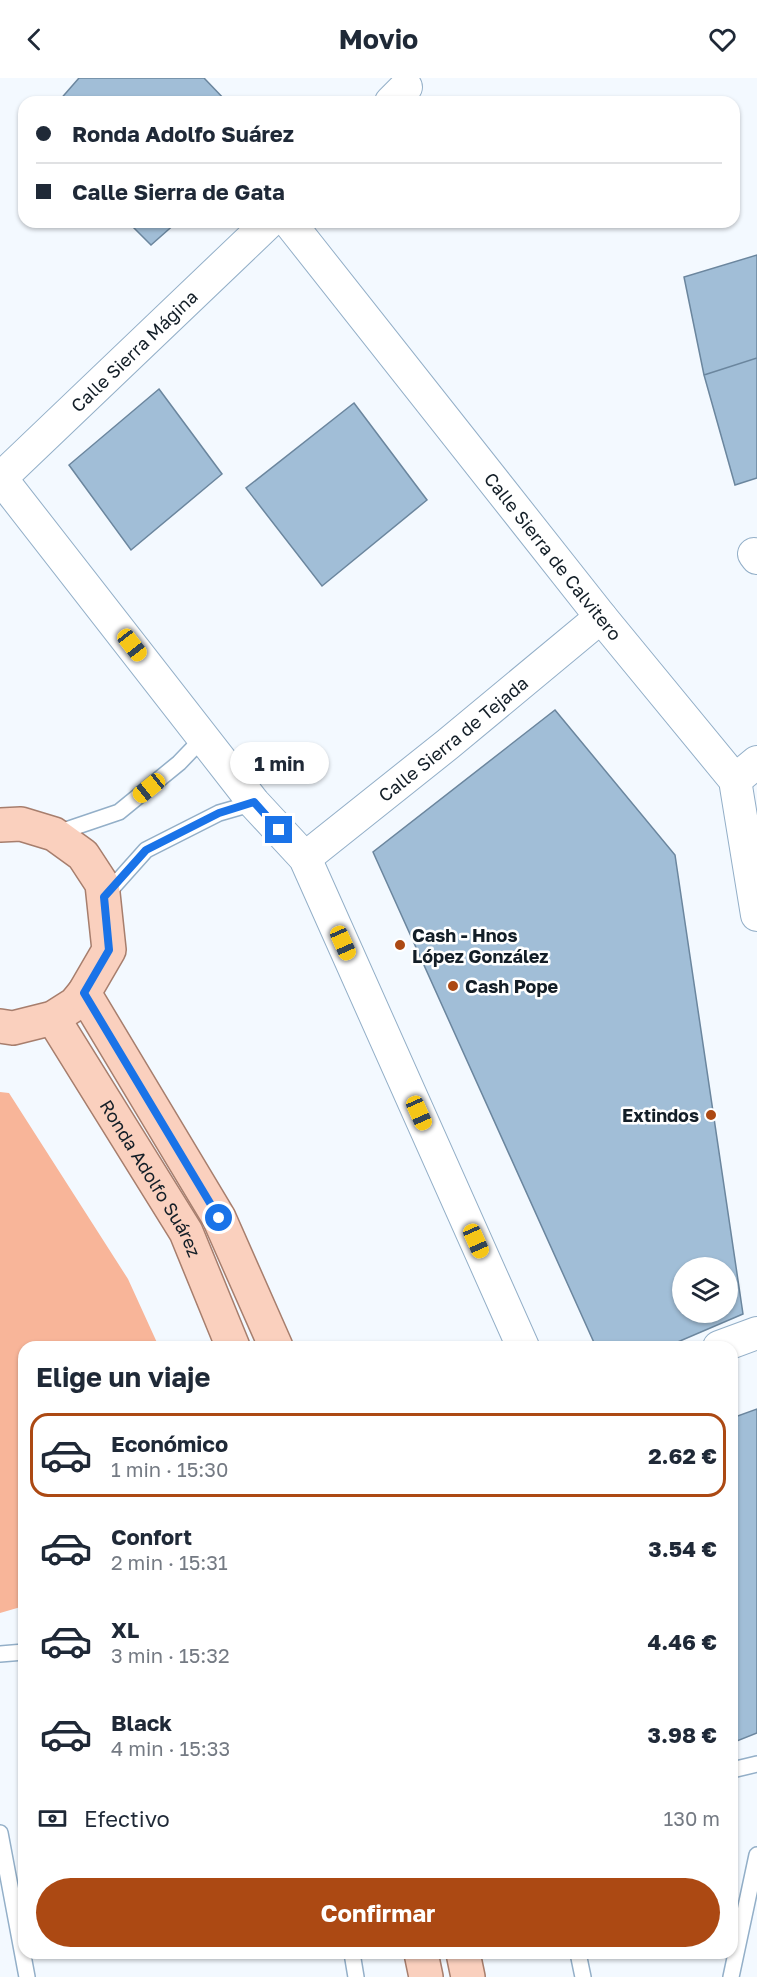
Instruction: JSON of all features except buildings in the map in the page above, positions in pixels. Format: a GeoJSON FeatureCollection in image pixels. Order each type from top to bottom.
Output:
{"type":"FeatureCollection","features":[{"type":"Feature","properties":{"kind":"main road"},"geometry":{"type":"LineString","coordinates":[[0,825],[21,824],[54,834],[82,855],[102,884],[109,950],[75,1004],[53,1018],[13,1028],[0,1026]]}},
{"type":"Feature","properties":{"kind":"main road"},"geometry":{"type":"LineString","coordinates":[[84,993],[219,1218],[273,1341]]}},
{"type":"Feature","properties":{"kind":"main road","name":"Ronda Adolfo Suárez"},"geometry":{"type":"LineString","coordinates":[[53,1018],[186,1232],[230,1341]]}},
{"type":"Feature","properties":{"kind":"main road"},"geometry":{"type":"LineString","coordinates":[[423,1959],[426,1977]]}},
{"type":"Feature","properties":{"kind":"main road"},"geometry":{"type":"LineString","coordinates":[[464,1959],[468,1977]]}},
{"type":"Feature","properties":{"kind":"street","name":"Calle Sierra Mágina"},"geometry":{"type":"LineString","coordinates":[[1,478],[263,228]]}},
{"type":"Feature","properties":{"kind":"street","name":"Calle Sierra de Calvitero"},"geometry":{"type":"LineString","coordinates":[[294,228],[601,617],[746,771],[757,915]]}},
{"type":"Feature","properties":{"kind":"street"},"geometry":{"type":"LineString","coordinates":[[1,478],[254,802],[305,858],[520,1341]]}},
{"type":"Feature","properties":{"kind":"street","name":"Calle Sierra de Tejada"},"geometry":{"type":"LineString","coordinates":[[305,858],[448,744],[601,617]]}},
{"type":"Feature","properties":{"kind":"street"},"geometry":{"type":"LineString","coordinates":[[735,1341],[757,1333]]}},
{"type":"Feature","properties":{"kind":"lane"},"geometry":{"type":"LineString","coordinates":[[54,834],[119,812],[179,763],[204,737]]}},
{"type":"Feature","properties":{"kind":"lane"},"geometry":{"type":"LineString","coordinates":[[104,897],[146,850],[219,813],[254,802]]}},
{"type":"Feature","properties":{"kind":"lane"},"geometry":{"type":"LineString","coordinates":[[0,1654],[18,1652]]}},
{"type":"Feature","properties":{"kind":"lane"},"geometry":{"type":"LineString","coordinates":[[738,1769],[757,1764]]}},
{"type":"Feature","properties":{"kind":"lane"},"geometry":{"type":"LineString","coordinates":[[0,1833],[18,1929]]}},
{"type":"Feature","properties":{"kind":"lane"},"geometry":{"type":"LineString","coordinates":[[738,1944],[757,1855]]}},
{"type":"Feature","properties":{"kind":"lane"},"geometry":{"type":"LineString","coordinates":[[24,1959],[27,1977]]}},
{"type":"Feature","properties":{"kind":"lane"},"geometry":{"type":"LineString","coordinates":[[353,1959],[356,1977]]}},
{"type":"Feature","properties":{"kind":"lane"},"geometry":{"type":"LineString","coordinates":[[579,1959],[583,1977]]}},
{"type":"Feature","properties":{"kind":"lane"},"geometry":{"type":"LineString","coordinates":[[731,1977],[735,1959]]}},
{"type":"Feature","properties":{"kind":"shaded area"},"geometry":{"type":"Polygon","coordinates":[[[0,1092],[9,1093],[128,1279],[156,1341],[18,1341],[18,1608],[0,1613],[0,1092]]]}},
{"type":"Feature","properties":{"kind":"place","name":"Cash - Hnos López González"},"geometry":{"type":"Point","coordinates":[400,945]}},
{"type":"Feature","properties":{"kind":"place","name":"Cash Pope"},"geometry":{"type":"Point","coordinates":[453,986]}},
{"type":"Feature","properties":{"kind":"place","name":"Extindos"},"geometry":{"type":"Point","coordinates":[711,1115]}},
{"type":"Feature","properties":{"kind":"route"},"geometry":{"type":"LineString","coordinates":[[219,1218],[84,993],[109,950],[104,897],[146,850],[219,813],[254,802],[279,830]]}}]}
